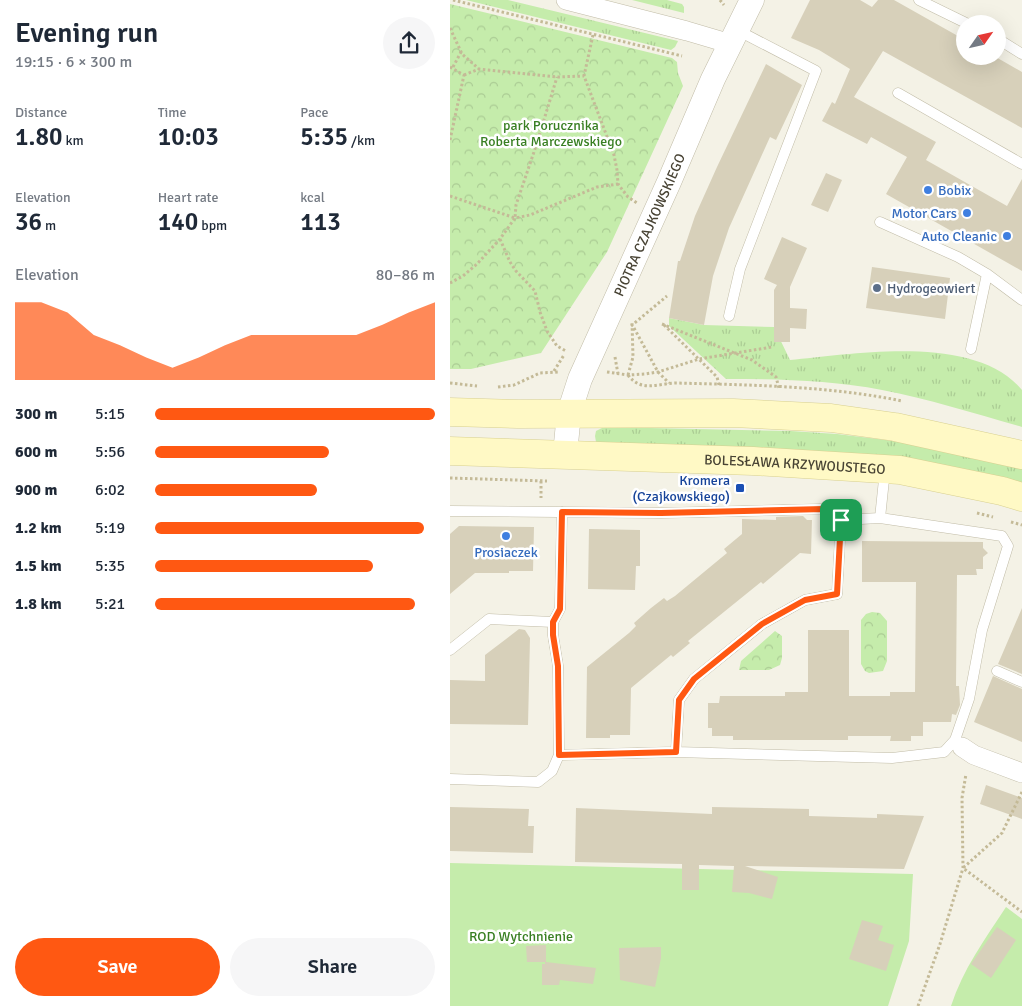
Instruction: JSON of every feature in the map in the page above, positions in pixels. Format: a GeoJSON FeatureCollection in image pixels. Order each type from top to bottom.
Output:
{"type":"FeatureCollection","features":[{"type":"Feature","properties":{"kind":"main road"},"geometry":{"type":"LineString","coordinates":[[450,412],[733,413],[831,418],[895,427],[1022,455]]}},
{"type":"Feature","properties":{"kind":"main road","name":"BOLESŁAWA KRZYWOUSTEGO"},"geometry":{"type":"LineString","coordinates":[[450,451],[753,461],[903,471],[1002,491],[1022,497]]}},
{"type":"Feature","properties":{"kind":"street"},"geometry":{"type":"LineString","coordinates":[[566,0],[687,30],[734,37]]}},
{"type":"Feature","properties":{"kind":"street","name":"PIOTRA CZAJKOWSKIEGO"},"geometry":{"type":"LineString","coordinates":[[565,454],[568,413],[572,399],[713,79],[752,0]]}},
{"type":"Feature","properties":{"kind":"street"},"geometry":{"type":"LineString","coordinates":[[963,747],[1022,773]]}},
{"type":"Feature","properties":{"kind":"lane"},"geometry":{"type":"LineString","coordinates":[[919,0],[956,18]]}},
{"type":"Feature","properties":{"kind":"lane"},"geometry":{"type":"LineString","coordinates":[[729,316],[740,269],[816,71],[734,37]]}},
{"type":"Feature","properties":{"kind":"lane"},"geometry":{"type":"LineString","coordinates":[[1006,44],[1022,54]]}},
{"type":"Feature","properties":{"kind":"lane"},"geometry":{"type":"LineString","coordinates":[[898,93],[1022,164]]}},
{"type":"Feature","properties":{"kind":"lane"},"geometry":{"type":"LineString","coordinates":[[880,222],[958,257],[987,274],[1022,300]]}},
{"type":"Feature","properties":{"kind":"lane"},"geometry":{"type":"LineString","coordinates":[[971,349],[987,274]]}},
{"type":"Feature","properties":{"kind":"lane"},"geometry":{"type":"LineString","coordinates":[[880,518],[885,470]]}},
{"type":"Feature","properties":{"kind":"lane"},"geometry":{"type":"LineString","coordinates":[[450,511],[661,513],[824,509],[841,520],[880,518],[1002,536],[1008,546],[982,630],[969,699],[963,747],[944,752],[892,758],[676,752],[559,755]]}},
{"type":"Feature","properties":{"kind":"lane"},"geometry":{"type":"LineString","coordinates":[[450,779],[538,782],[552,772],[559,755],[558,666],[553,622],[560,609],[562,512]]}},
{"type":"Feature","properties":{"kind":"lane"},"geometry":{"type":"LineString","coordinates":[[676,752],[679,700],[694,679],[762,624],[805,600],[837,594],[841,520]]}},
{"type":"Feature","properties":{"kind":"lane"},"geometry":{"type":"LineString","coordinates":[[450,650],[489,619],[553,622]]}},
{"type":"Feature","properties":{"kind":"lane"},"geometry":{"type":"LineString","coordinates":[[997,671],[1022,682]]}},
{"type":"Feature","properties":{"kind":"path"},"geometry":{"type":"LineString","coordinates":[[453,0],[682,56]]}},
{"type":"Feature","properties":{"kind":"path"},"geometry":{"type":"LineString","coordinates":[[720,0],[724,5]]}},
{"type":"Feature","properties":{"kind":"path"},"geometry":{"type":"LineString","coordinates":[[450,28],[461,51],[479,69]]}},
{"type":"Feature","properties":{"kind":"path"},"geometry":{"type":"LineString","coordinates":[[593,35],[584,76],[614,155],[618,184],[628,196],[638,203]]}},
{"type":"Feature","properties":{"kind":"path"},"geometry":{"type":"LineString","coordinates":[[461,51],[452,67],[464,75]]}},
{"type":"Feature","properties":{"kind":"path"},"geometry":{"type":"LineString","coordinates":[[464,75],[479,69],[557,77],[584,76]]}},
{"type":"Feature","properties":{"kind":"path"},"geometry":{"type":"LineString","coordinates":[[450,140],[464,75]]}},
{"type":"Feature","properties":{"kind":"path"},"geometry":{"type":"LineString","coordinates":[[450,283],[463,276],[477,264],[516,218],[516,206],[557,77]]}},
{"type":"Feature","properties":{"kind":"path"},"geometry":{"type":"LineString","coordinates":[[450,196],[516,218],[597,187],[618,184]]}},
{"type":"Feature","properties":{"kind":"path"},"geometry":{"type":"LineString","coordinates":[[500,239],[516,271],[535,291],[547,331],[558,346],[566,351]]}},
{"type":"Feature","properties":{"kind":"path"},"geometry":{"type":"LineString","coordinates":[[625,331],[666,296]]}},
{"type":"Feature","properties":{"kind":"path"},"geometry":{"type":"LineString","coordinates":[[719,385],[717,377],[662,324],[752,360],[766,369],[777,380],[779,388]]}},
{"type":"Feature","properties":{"kind":"path"},"geometry":{"type":"LineString","coordinates":[[628,375],[633,382],[640,385],[650,386],[670,383],[658,372],[632,325]]}},
{"type":"Feature","properties":{"kind":"path"},"geometry":{"type":"LineString","coordinates":[[628,375],[633,357],[632,325]]}},
{"type":"Feature","properties":{"kind":"path"},"geometry":{"type":"LineString","coordinates":[[611,372],[628,375],[658,372],[699,359],[772,347]]}},
{"type":"Feature","properties":{"kind":"path"},"geometry":{"type":"LineString","coordinates":[[616,351],[615,357],[618,374]]}},
{"type":"Feature","properties":{"kind":"path"},"geometry":{"type":"LineString","coordinates":[[492,387],[499,388],[514,385],[540,373],[554,371]]}},
{"type":"Feature","properties":{"kind":"path"},"geometry":{"type":"LineString","coordinates":[[450,383],[483,387]]}},
{"type":"Feature","properties":{"kind":"path"},"geometry":{"type":"LineString","coordinates":[[450,478],[514,480]]}},
{"type":"Feature","properties":{"kind":"path"},"geometry":{"type":"LineString","coordinates":[[918,1006],[940,944],[963,868],[962,798],[967,772],[963,747]]}},
{"type":"Feature","properties":{"kind":"path"},"geometry":{"type":"LineString","coordinates":[[963,868],[1002,833],[1022,791]]}},
{"type":"Feature","properties":{"kind":"path"},"geometry":{"type":"LineString","coordinates":[[963,868],[1022,912]]}},
{"type":"Feature","properties":{"kind":"green space"},"geometry":{"type":"Polygon","coordinates":[[[466,0],[508,0],[678,41],[671,50],[466,0]]]}},
{"type":"Feature","properties":{"kind":"green space"},"geometry":{"type":"Polygon","coordinates":[[[632,0],[667,0],[682,4],[684,13],[632,0]]]}},
{"type":"Feature","properties":{"kind":"green space","name":"park Porucznika Roberta Marczewskiego"},"geometry":{"type":"Polygon","coordinates":[[[450,4],[672,58],[677,62],[678,73],[683,86],[607,252],[541,353],[471,369],[450,369],[450,4]]]}},
{"type":"Feature","properties":{"kind":"green space"},"geometry":{"type":"Polygon","coordinates":[[[669,318],[704,325],[774,327],[790,360],[847,354],[912,351],[945,354],[975,360],[1001,372],[1022,390],[1022,427],[882,390],[804,381],[726,379],[669,326],[669,318]]]}},
{"type":"Feature","properties":{"kind":"green space"},"geometry":{"type":"Polygon","coordinates":[[[604,427],[791,431],[837,434],[918,444],[1022,468],[1022,485],[596,442],[596,431],[604,427]]]}},
{"type":"Feature","properties":{"kind":"green space"},"geometry":{"type":"Polygon","coordinates":[[[872,612],[880,613],[887,621],[887,661],[883,671],[869,673],[865,671],[861,664],[861,620],[866,614],[872,612]]]}},
{"type":"Feature","properties":{"kind":"green space"},"geometry":{"type":"Polygon","coordinates":[[[775,631],[782,636],[782,658],[780,665],[769,670],[739,670],[741,661],[775,631]]]}},
{"type":"Feature","properties":{"kind":"green space","name":"ROD Wytchnienie"},"geometry":{"type":"Polygon","coordinates":[[[450,863],[913,874],[909,941],[888,1006],[450,1006],[450,863]]]}},
{"type":"Feature","properties":{"kind":"green space"},"geometry":{"type":"Polygon","coordinates":[[[1006,907],[1022,919],[1022,1006],[951,1006],[968,967],[1006,907]]]}},
{"type":"Feature","properties":{"kind":"building"},"geometry":{"type":"Polygon","coordinates":[[[810,0],[860,0],[872,7],[878,0],[894,0],[956,35],[956,65],[1006,65],[1006,63],[1022,72],[1022,128],[883,51],[854,97],[936,142],[926,160],[1007,206],[1022,179],[1022,271],[886,194],[907,157],[871,137],[867,144],[822,121],[832,102],[835,104],[850,69],[819,50],[791,38],[810,0]]]}},
{"type":"Feature","properties":{"kind":"building"},"geometry":{"type":"Polygon","coordinates":[[[766,64],[802,85],[776,140],[770,137],[729,228],[713,276],[704,325],[669,318],[678,261],[680,261],[695,216],[766,64]]]}},
{"type":"Feature","properties":{"kind":"building"},"geometry":{"type":"Polygon","coordinates":[[[826,173],[842,180],[828,212],[811,205],[826,173]]]}},
{"type":"Feature","properties":{"kind":"building"},"geometry":{"type":"Polygon","coordinates":[[[782,237],[807,248],[790,287],[790,308],[807,309],[806,329],[790,328],[790,342],[774,342],[774,290],[777,285],[764,279],[782,237]]]}},
{"type":"Feature","properties":{"kind":"building"},"geometry":{"type":"Polygon","coordinates":[[[872,267],[950,278],[945,319],[866,308],[872,267]]]}},
{"type":"Feature","properties":{"kind":"building"},"geometry":{"type":"Polygon","coordinates":[[[803,516],[807,520],[812,520],[811,554],[800,553],[763,584],[761,582],[688,641],[690,643],[673,657],[671,655],[631,688],[630,735],[610,735],[610,738],[586,738],[587,667],[629,633],[636,626],[634,623],[651,608],[664,598],[667,601],[675,596],[727,553],[724,549],[742,534],[742,519],[776,520],[776,517],[803,516]]]}},
{"type":"Feature","properties":{"kind":"building"},"geometry":{"type":"Polygon","coordinates":[[[459,526],[534,527],[533,571],[475,573],[450,594],[450,534],[459,526]]]}},
{"type":"Feature","properties":{"kind":"building"},"geometry":{"type":"Polygon","coordinates":[[[589,529],[640,530],[640,566],[636,566],[635,590],[588,589],[589,529]]]}},
{"type":"Feature","properties":{"kind":"building"},"geometry":{"type":"Polygon","coordinates":[[[862,541],[983,542],[983,548],[988,553],[983,557],[983,569],[976,569],[977,575],[957,575],[956,686],[959,686],[960,705],[956,715],[952,714],[951,722],[923,722],[923,736],[911,736],[911,741],[890,741],[891,736],[848,736],[848,740],[733,740],[733,736],[712,736],[712,728],[708,728],[708,703],[719,703],[720,696],[785,696],[785,692],[808,692],[808,630],[849,630],[849,696],[890,696],[890,692],[915,692],[916,582],[862,582],[862,541]]]}},
{"type":"Feature","properties":{"kind":"building"},"geometry":{"type":"Polygon","coordinates":[[[1022,608],[1022,674],[998,664],[1022,608]]]}},
{"type":"Feature","properties":{"kind":"building"},"geometry":{"type":"Polygon","coordinates":[[[519,629],[525,630],[530,638],[528,725],[450,724],[450,680],[485,681],[485,655],[519,629]]]}},
{"type":"Feature","properties":{"kind":"building"},"geometry":{"type":"Polygon","coordinates":[[[993,676],[1022,689],[1022,742],[974,722],[993,676]]]}},
{"type":"Feature","properties":{"kind":"building"},"geometry":{"type":"Polygon","coordinates":[[[986,785],[1022,798],[1022,819],[980,804],[986,785]]]}},
{"type":"Feature","properties":{"kind":"building"},"geometry":{"type":"Polygon","coordinates":[[[450,807],[529,809],[528,826],[534,826],[533,853],[450,851],[450,807]]]}},
{"type":"Feature","properties":{"kind":"building"},"geometry":{"type":"Polygon","coordinates":[[[712,807],[809,809],[809,816],[877,818],[877,814],[924,816],[904,869],[745,866],[778,877],[772,899],[749,893],[732,892],[734,866],[699,865],[699,890],[682,890],[682,864],[575,862],[576,808],[712,814],[712,807]]]}},
{"type":"Feature","properties":{"kind":"building"},"geometry":{"type":"Polygon","coordinates":[[[862,920],[883,926],[878,940],[894,945],[886,971],[849,959],[862,920]]]}},
{"type":"Feature","properties":{"kind":"building"},"geometry":{"type":"Polygon","coordinates":[[[997,927],[1016,940],[991,978],[971,964],[997,927]]]}},
{"type":"Feature","properties":{"kind":"building"},"geometry":{"type":"Polygon","coordinates":[[[546,945],[546,962],[596,968],[593,984],[560,980],[559,985],[542,985],[542,964],[545,964],[545,962],[527,962],[526,946],[546,945]]]}},
{"type":"Feature","properties":{"kind":"building"},"geometry":{"type":"Polygon","coordinates":[[[661,947],[661,958],[655,987],[620,980],[619,948],[661,947]]]}},
{"type":"Feature","properties":{"kind":"place","name":"Bobix"},"geometry":{"type":"Point","coordinates":[928,190]}},
{"type":"Feature","properties":{"kind":"place","name":"Motor Cars"},"geometry":{"type":"Point","coordinates":[967,213]}},
{"type":"Feature","properties":{"kind":"place","name":"Auto Cleanic"},"geometry":{"type":"Point","coordinates":[1007,236]}},
{"type":"Feature","properties":{"kind":"place","name":"Hydrogeowiert"},"geometry":{"type":"Point","coordinates":[877,288]}},
{"type":"Feature","properties":{"kind":"place","name":"Kromera (Czajkowskiego)"},"geometry":{"type":"Point","coordinates":[740,488]}},
{"type":"Feature","properties":{"kind":"place","name":"Prosiaczek"},"geometry":{"type":"Point","coordinates":[506,536]}},
{"type":"Feature","properties":{"kind":"route"},"geometry":{"type":"LineString","coordinates":[[824,509],[841,520],[837,594],[805,600],[762,624],[694,679],[679,700],[676,752],[559,755],[558,666],[553,622],[560,609],[562,512],[661,513],[824,509]]}}]}
